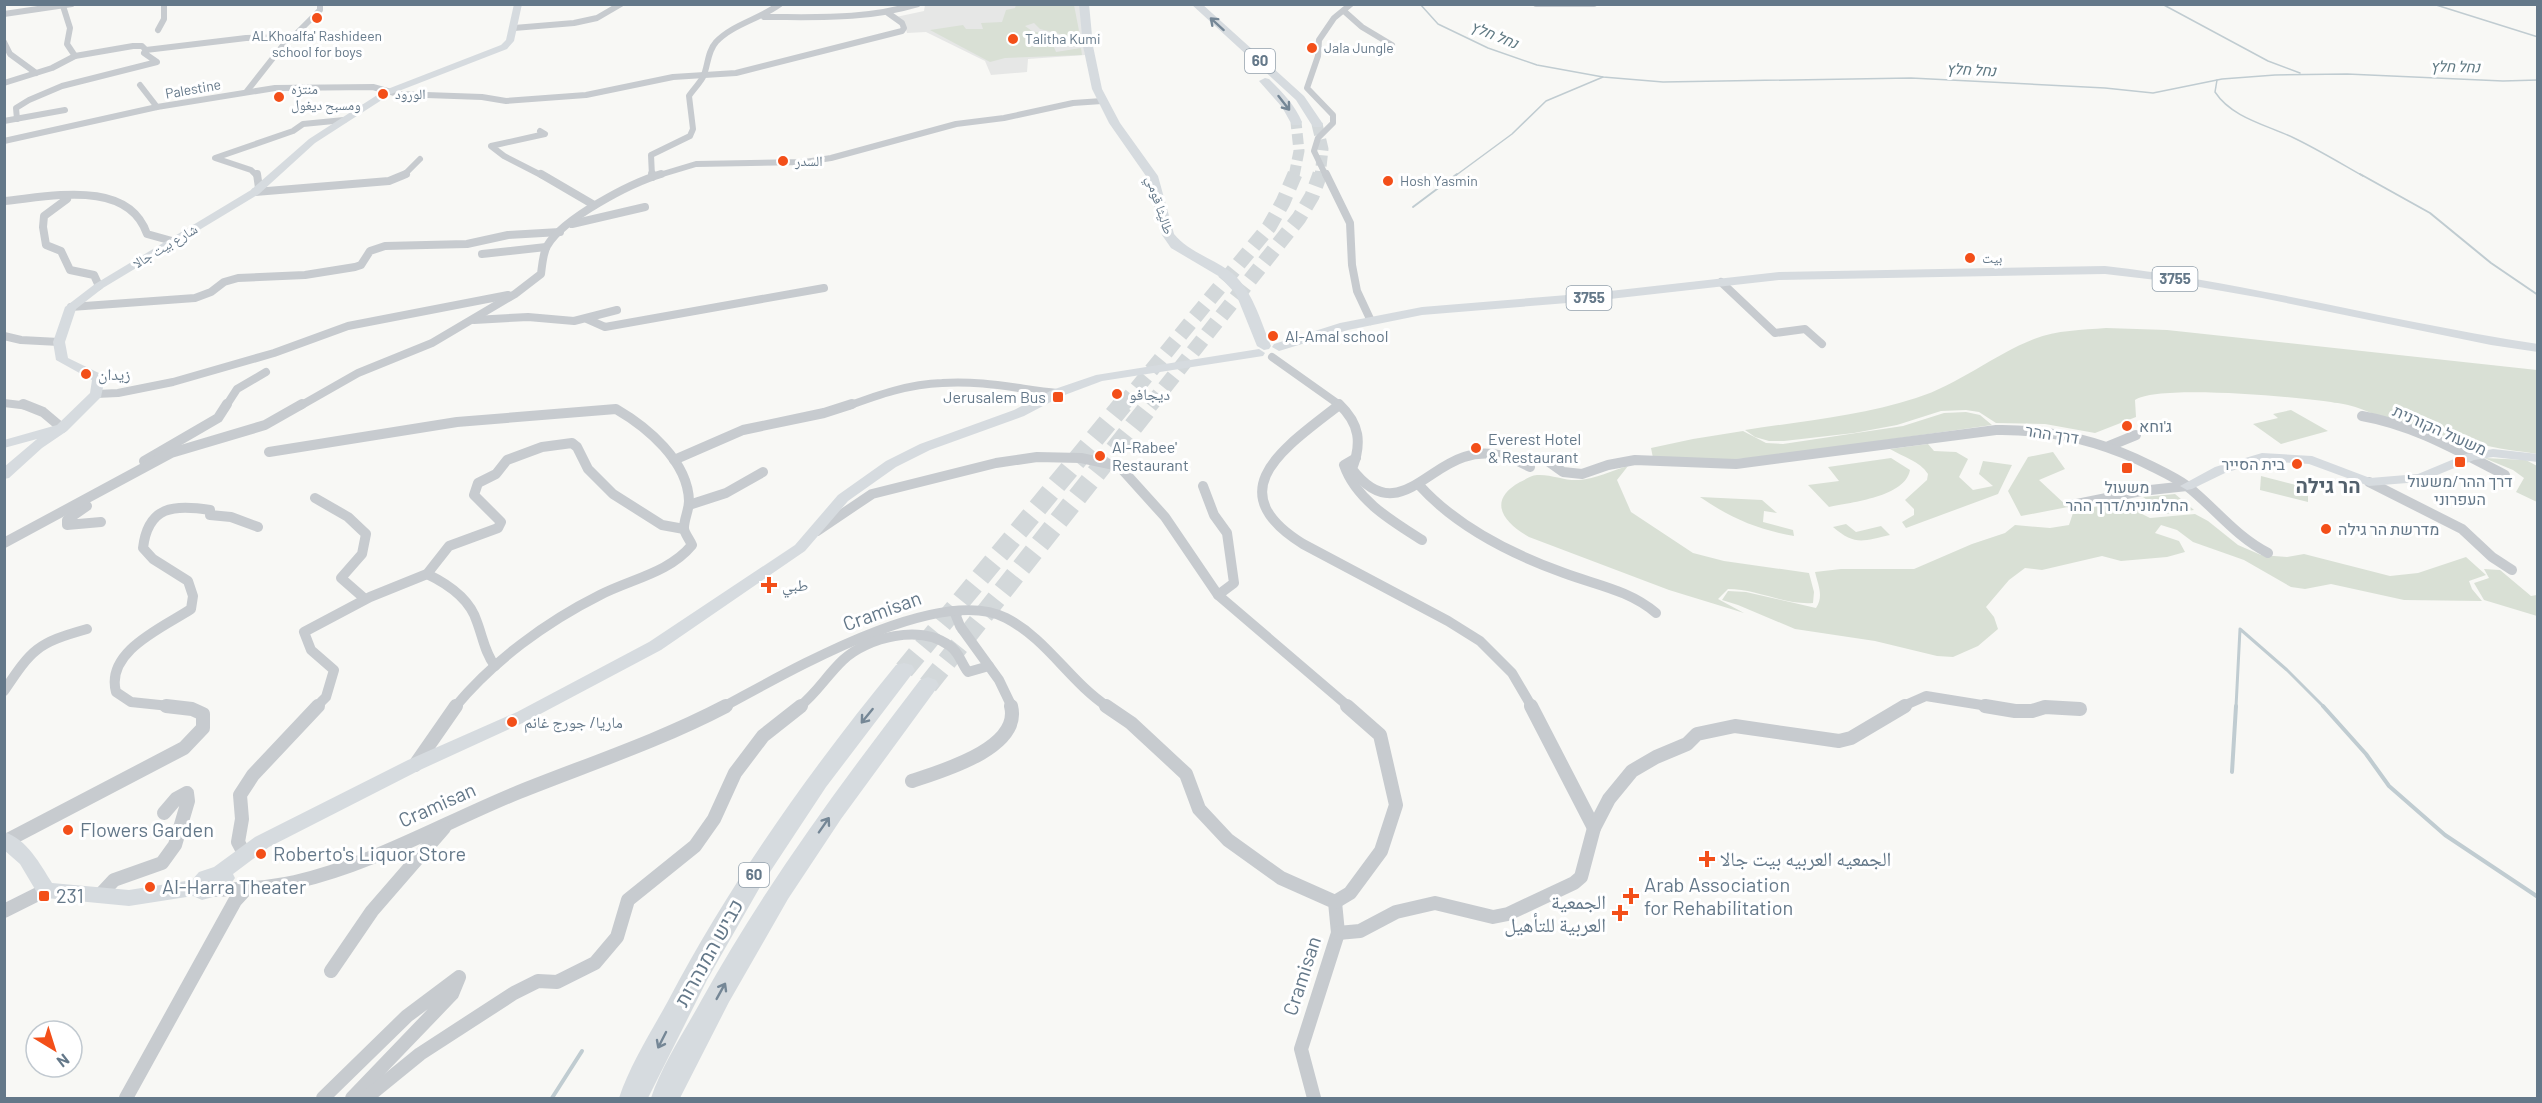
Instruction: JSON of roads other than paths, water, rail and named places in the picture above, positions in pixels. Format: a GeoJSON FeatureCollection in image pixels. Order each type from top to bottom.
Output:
{"type":"FeatureCollection","features":[{"type":"Feature","properties":{"kind":"highway","name":"60"},"geometry":{"type":"LineString","coordinates":[[1192,8],[1268,84],[1288,107],[1296,122]]}},
{"type":"Feature","properties":{"kind":"highway","name":"60"},"geometry":{"type":"LineString","coordinates":[[1192,8],[1300,98],[1317,124]]}},
{"type":"Feature","properties":{"kind":"highway","name":"כביש המנהרות"},"geometry":{"type":"LineString","coordinates":[[633,1098],[717,936],[770,849],[851,736],[904,670]]}},
{"type":"Feature","properties":{"kind":"highway","name":"כביש המנהרות"},"geometry":{"type":"LineString","coordinates":[[665,1098],[721,989],[779,892],[833,813],[928,685]]}},
{"type":"Feature","properties":{"kind":"main road","name":"طاليثا قومي"},"geometry":{"type":"LineString","coordinates":[[1084,4],[1091,64],[1102,101],[1157,186],[1168,235],[1176,245],[1225,274],[1242,292],[1269,351]]}},
{"type":"Feature","properties":{"kind":"main road","name":"3755"},"geometry":{"type":"LineString","coordinates":[[1269,351],[1345,326],[1468,306],[1592,297],[1806,274],[2105,270],[2165,277],[2251,292],[2480,339],[2538,348]]}},
{"type":"Feature","properties":{"kind":"street"},"geometry":{"type":"LineString","coordinates":[[4,14],[72,4]]}},
{"type":"Feature","properties":{"kind":"street"},"geometry":{"type":"LineString","coordinates":[[158,30],[164,19],[164,4]]}},
{"type":"Feature","properties":{"kind":"street"},"geometry":{"type":"LineString","coordinates":[[247,91],[288,39],[320,10],[320,4]]}},
{"type":"Feature","properties":{"kind":"street"},"geometry":{"type":"LineString","coordinates":[[518,4],[514,28],[597,18],[621,4]]}},
{"type":"Feature","properties":{"kind":"street"},"geometry":{"type":"LineString","coordinates":[[652,177],[651,155],[690,136],[693,129],[689,96],[704,75],[704,68],[715,44],[741,24],[760,17],[780,4]]}},
{"type":"Feature","properties":{"kind":"street"},"geometry":{"type":"LineString","coordinates":[[760,17],[826,19],[888,13],[918,4]]}},
{"type":"Feature","properties":{"kind":"street"},"geometry":{"type":"LineString","coordinates":[[1536,4],[1594,4]]}},
{"type":"Feature","properties":{"kind":"street"},"geometry":{"type":"LineString","coordinates":[[63,6],[70,28],[67,44],[75,56]]}},
{"type":"Feature","properties":{"kind":"street"},"geometry":{"type":"LineString","coordinates":[[1371,321],[1357,291],[1352,266],[1350,223],[1314,151],[1318,138],[1333,123],[1334,117],[1307,88],[1318,56],[1319,40],[1334,18],[1348,8],[1362,27],[1392,45]]}},
{"type":"Feature","properties":{"kind":"street","name":"Palestine"},"geometry":{"type":"LineString","coordinates":[[4,141],[158,107],[247,91],[348,86],[373,87],[388,92],[417,96],[482,97],[506,101],[586,95],[673,76],[749,70],[902,31],[904,28],[902,23],[888,13]]}},
{"type":"Feature","properties":{"kind":"street","name":"شارع بيت جالا"},"geometry":{"type":"LineString","coordinates":[[71,307],[99,286],[257,190],[312,141],[388,92],[474,61],[504,47],[510,41],[514,28]]}},
{"type":"Feature","properties":{"kind":"street"},"geometry":{"type":"LineString","coordinates":[[146,50],[246,38],[293,36]]}},
{"type":"Feature","properties":{"kind":"street"},"geometry":{"type":"LineString","coordinates":[[4,40],[10,54],[36,73]]}},
{"type":"Feature","properties":{"kind":"street"},"geometry":{"type":"LineString","coordinates":[[4,83],[36,73],[75,56],[133,46],[142,46],[146,50],[144,53],[157,62],[90,79],[33,97],[15,108],[17,119]]}},
{"type":"Feature","properties":{"kind":"street"},"geometry":{"type":"LineString","coordinates":[[140,85],[158,107]]}},
{"type":"Feature","properties":{"kind":"street"},"geometry":{"type":"LineString","coordinates":[[4,543],[171,453],[265,425],[358,373],[432,343],[515,294],[541,274],[546,247],[560,232],[594,205],[652,177],[696,164],[804,162],[831,158],[956,124],[1004,118],[1073,103],[1102,101]]}},
{"type":"Feature","properties":{"kind":"street"},"geometry":{"type":"LineString","coordinates":[[4,121],[62,108],[82,124]]}},
{"type":"Feature","properties":{"kind":"street"},"geometry":{"type":"LineString","coordinates":[[344,120],[303,124],[292,131],[215,158],[223,164],[242,166],[252,171],[259,180],[257,190],[389,181],[405,175],[420,159]]}},
{"type":"Feature","properties":{"kind":"street"},"geometry":{"type":"LineString","coordinates":[[540,131],[545,134],[491,146],[504,156],[594,205]]}},
{"type":"Feature","properties":{"kind":"street"},"geometry":{"type":"LineString","coordinates":[[4,201],[98,196],[120,201],[140,217],[147,234],[172,241]]}},
{"type":"Feature","properties":{"kind":"street"},"geometry":{"type":"LineString","coordinates":[[70,197],[44,213],[42,217],[46,244],[61,251],[64,263],[74,273],[94,275],[99,286]]}},
{"type":"Feature","properties":{"kind":"street"},"geometry":{"type":"LineString","coordinates":[[569,225],[645,207]]}},
{"type":"Feature","properties":{"kind":"street"},"geometry":{"type":"LineString","coordinates":[[4,475],[37,445],[62,428],[96,394],[99,378],[62,360],[59,342],[71,307],[195,298],[211,292],[224,282],[238,278],[287,277],[348,269],[361,265],[370,251],[386,246],[467,244],[508,235],[560,232]]}},
{"type":"Feature","properties":{"kind":"street"},"geometry":{"type":"LineString","coordinates":[[482,254],[546,247]]}},
{"type":"Feature","properties":{"kind":"street"},"geometry":{"type":"LineString","coordinates":[[1721,282],[1775,333],[1805,328],[1822,344]]}},
{"type":"Feature","properties":{"kind":"street"},"geometry":{"type":"LineString","coordinates":[[587,319],[605,327],[824,288]]}},
{"type":"Feature","properties":{"kind":"street"},"geometry":{"type":"LineString","coordinates":[[96,394],[118,393],[173,382],[274,353],[348,326],[462,302],[515,294]]}},
{"type":"Feature","properties":{"kind":"street"},"geometry":{"type":"LineString","coordinates":[[471,320],[528,317],[574,321],[617,310]]}},
{"type":"Feature","properties":{"kind":"street"},"geometry":{"type":"LineString","coordinates":[[4,336],[21,340],[59,342]]}},
{"type":"Feature","properties":{"kind":"street"},"geometry":{"type":"LineString","coordinates":[[4,911],[46,890],[129,898],[223,884],[242,857],[262,842],[414,765],[524,716],[655,646],[800,548],[843,498],[891,464],[925,447],[1019,413],[1057,393],[1100,378],[1269,351],[1339,405],[1354,421],[1359,435],[1352,469],[1360,481],[1377,492],[1391,492],[1419,485],[1454,460],[1475,453],[1496,452],[1516,458],[1530,467]]}},
{"type":"Feature","properties":{"kind":"street"},"geometry":{"type":"LineString","coordinates":[[123,479],[134,467],[150,456],[218,418],[237,389],[266,372]]}},
{"type":"Feature","properties":{"kind":"street"},"geometry":{"type":"LineString","coordinates":[[674,459],[718,438],[754,426],[803,418],[889,392],[926,384],[984,385],[1057,393]]}},
{"type":"Feature","properties":{"kind":"street"},"geometry":{"type":"LineString","coordinates":[[4,403],[29,405],[47,413],[62,428]]}},
{"type":"Feature","properties":{"kind":"street"},"geometry":{"type":"LineString","coordinates":[[1339,405],[1284,452],[1265,473],[1261,487],[1263,503],[1272,518],[1292,537],[1341,566],[1465,632],[1503,660],[1518,680],[1594,828]]}},
{"type":"Feature","properties":{"kind":"street"},"geometry":{"type":"LineString","coordinates":[[269,452],[457,422],[616,409],[635,419],[674,459],[689,494],[684,529],[692,545],[688,552],[654,573],[614,587],[590,600],[495,666],[435,730],[414,765]]}},
{"type":"Feature","properties":{"kind":"street","name":"משעול הקורנית"},"geometry":{"type":"LineString","coordinates":[[2362,416],[2409,429],[2466,454],[2505,475]]}},
{"type":"Feature","properties":{"kind":"street"},"geometry":{"type":"LineString","coordinates":[[4,444],[62,428]]}},
{"type":"Feature","properties":{"kind":"street","name":"דרך ההר"},"geometry":{"type":"LineString","coordinates":[[1549,462],[1563,472],[1582,474],[1608,465],[1635,460],[1736,464],[2017,428],[2054,431],[2109,446],[2137,458],[2187,486],[2231,531],[2268,553]]}},
{"type":"Feature","properties":{"kind":"street"},"geometry":{"type":"LineString","coordinates":[[2109,446],[2136,435]]}},
{"type":"Feature","properties":{"kind":"street"},"geometry":{"type":"LineString","coordinates":[[242,857],[238,842],[242,819],[240,795],[253,775],[326,697],[334,670],[311,650],[304,632],[365,599],[427,574],[449,546],[498,528],[501,522],[474,495],[478,483],[496,474],[507,460],[542,447],[572,443],[577,447],[588,469],[613,494],[662,525],[684,529]]}},
{"type":"Feature","properties":{"kind":"street"},"geometry":{"type":"LineString","coordinates":[[2369,482],[2420,478],[2470,458],[2493,453],[2538,458]]}},
{"type":"Feature","properties":{"kind":"street"},"geometry":{"type":"LineString","coordinates":[[2072,504],[2141,491],[2187,486],[2237,464],[2275,456],[2312,460],[2369,482],[2462,529],[2492,557],[2512,570]]}},
{"type":"Feature","properties":{"kind":"street"},"geometry":{"type":"LineString","coordinates":[[815,532],[872,494],[996,463],[1037,457],[1081,458],[1119,466],[1165,517],[1218,595],[1296,660],[1380,735],[1396,804],[1381,851],[1350,893],[1335,902]]}},
{"type":"Feature","properties":{"kind":"street"},"geometry":{"type":"LineString","coordinates":[[1356,458],[1344,465],[1346,476],[1365,497],[1422,540]]}},
{"type":"Feature","properties":{"kind":"street"},"geometry":{"type":"LineString","coordinates":[[689,505],[726,493],[763,472]]}},
{"type":"Feature","properties":{"kind":"street"},"geometry":{"type":"LineString","coordinates":[[1419,485],[1430,500],[1510,550],[1554,570],[1630,596],[1656,613]]}},
{"type":"Feature","properties":{"kind":"street"},"geometry":{"type":"LineString","coordinates":[[1203,486],[1214,515],[1227,533],[1234,583],[1218,595]]}},
{"type":"Feature","properties":{"kind":"street"},"geometry":{"type":"LineString","coordinates":[[315,498],[348,517],[366,534],[367,544],[362,555],[346,568],[341,578],[365,599]]}},
{"type":"Feature","properties":{"kind":"street"},"geometry":{"type":"LineString","coordinates":[[83,502],[89,505],[67,520],[67,525],[101,522]]}},
{"type":"Feature","properties":{"kind":"street"},"geometry":{"type":"LineString","coordinates":[[46,890],[27,859],[6,840],[184,747],[203,728],[203,714],[192,709],[131,702],[116,692],[113,677],[119,664],[134,647],[191,609],[193,589],[183,575],[153,560],[143,548],[151,520],[158,514],[193,507],[210,510],[210,515],[231,517],[258,527]]}},
{"type":"Feature","properties":{"kind":"street"},"geometry":{"type":"LineString","coordinates":[[427,574],[442,580],[473,612],[488,658],[495,666]]}},
{"type":"Feature","properties":{"kind":"street","name":"Cramisan"},"geometry":{"type":"LineString","coordinates":[[223,884],[277,887],[329,874],[519,792],[647,745],[859,639],[927,614],[975,609],[990,612],[1009,621],[1040,643],[1102,703],[1130,722],[1188,776],[1200,811],[1221,832],[1279,879],[1322,899],[1335,902],[1338,933],[1301,1049],[1314,1098]]}},
{"type":"Feature","properties":{"kind":"street"},"geometry":{"type":"LineString","coordinates":[[912,781],[979,753],[993,745],[1011,726],[1013,715],[1010,703],[989,666],[956,621],[954,611]]}},
{"type":"Feature","properties":{"kind":"street"},"geometry":{"type":"LineString","coordinates":[[4,691],[25,658],[62,636],[87,629]]}},
{"type":"Feature","properties":{"kind":"street"},"geometry":{"type":"LineString","coordinates":[[366,1098],[420,1054],[514,993],[538,981],[557,982],[566,979],[595,963],[616,937],[628,900],[695,846],[714,819],[735,773],[763,736],[808,700],[842,660],[858,648],[902,634],[917,634],[949,645],[959,655],[968,672],[989,666]]}},
{"type":"Feature","properties":{"kind":"street"},"geometry":{"type":"LineString","coordinates":[[1338,933],[1360,931],[1396,912],[1435,903],[1493,917],[1529,906],[1574,883],[1581,877],[1594,828],[1609,799],[1632,771],[1656,757],[1687,744],[1697,734],[1713,729],[1735,726],[1839,741],[1851,738],[1896,710],[1926,696],[2015,711],[2032,711],[2045,707],[2080,709]]}},
{"type":"Feature","properties":{"kind":"street"},"geometry":{"type":"LineString","coordinates":[[100,895],[114,880],[162,863],[175,845],[188,801],[187,793],[176,799],[164,813]]}},
{"type":"Feature","properties":{"kind":"street"},"geometry":{"type":"LineString","coordinates":[[331,971],[372,910],[450,822]]}},
{"type":"Feature","properties":{"kind":"street"},"geometry":{"type":"LineString","coordinates":[[126,1098],[236,901],[223,884]]}},
{"type":"Feature","properties":{"kind":"street"},"geometry":{"type":"LineString","coordinates":[[323,1098],[407,1016],[459,977],[452,994],[352,1098]]}},
{"type":"Feature","properties":{"kind":"waterway","name":"נחל חלץ"},"geometry":{"type":"LineString","coordinates":[[1420,4],[1438,24],[1488,48],[1537,65],[1603,77]]}},
{"type":"Feature","properties":{"kind":"waterway"},"geometry":{"type":"LineString","coordinates":[[2162,4],[2268,61],[2300,73]]}},
{"type":"Feature","properties":{"kind":"waterway"},"geometry":{"type":"LineString","coordinates":[[2433,4],[2538,37]]}},
{"type":"Feature","properties":{"kind":"waterway","name":"נחל חלץ"},"geometry":{"type":"LineString","coordinates":[[2217,80],[2275,75],[2347,74],[2503,81],[2538,80]]}},
{"type":"Feature","properties":{"kind":"waterway"},"geometry":{"type":"LineString","coordinates":[[1455,176],[1512,134],[1546,101],[1603,77]]}},
{"type":"Feature","properties":{"kind":"waterway","name":"נחל חלץ"},"geometry":{"type":"LineString","coordinates":[[1603,77],[1663,82],[1911,78],[2105,88],[2153,93],[2217,80]]}},
{"type":"Feature","properties":{"kind":"waterway"},"geometry":{"type":"LineString","coordinates":[[2217,80],[2215,92],[2222,101],[2240,115],[2303,142],[2363,176]]}},
{"type":"Feature","properties":{"kind":"waterway"},"geometry":{"type":"LineString","coordinates":[[1413,207],[1457,174]]}},
{"type":"Feature","properties":{"kind":"waterway"},"geometry":{"type":"LineString","coordinates":[[2360,174],[2430,213],[2491,263],[2538,295]]}},
{"type":"Feature","properties":{"kind":"waterway"},"geometry":{"type":"LineString","coordinates":[[2236,707],[2240,629],[2287,670],[2323,706]]}},
{"type":"Feature","properties":{"kind":"waterway"},"geometry":{"type":"LineString","coordinates":[[2232,772],[2236,706]]}},
{"type":"Feature","properties":{"kind":"waterway"},"geometry":{"type":"LineString","coordinates":[[2323,706],[2366,754],[2389,786],[2445,835],[2538,897]]}},
{"type":"Feature","properties":{"kind":"waterway"},"geometry":{"type":"LineString","coordinates":[[552,1098],[582,1051]]}},
{"type":"Feature","properties":{"kind":"tunnel"},"geometry":{"type":"LineString","coordinates":[[1294,176],[1299,151],[1296,122]]}},
{"type":"Feature","properties":{"kind":"tunnel"},"geometry":{"type":"LineString","coordinates":[[1317,124],[1323,149],[1320,176]]}},
{"type":"Feature","properties":{"kind":"tunnel"},"geometry":{"type":"LineString","coordinates":[[1122,406],[1269,227],[1295,174]]}},
{"type":"Feature","properties":{"kind":"tunnel"},"geometry":{"type":"LineString","coordinates":[[1150,406],[1299,218],[1312,196],[1320,174]]}},
{"type":"Feature","properties":{"kind":"tunnel"},"geometry":{"type":"LineString","coordinates":[[904,670],[1123,404]]}},
{"type":"Feature","properties":{"kind":"tunnel"},"geometry":{"type":"LineString","coordinates":[[928,685],[1151,404]]}},
{"type":"Feature","properties":{"kind":"place","name":"ALKhoalfa' Rashideen school for boys"},"geometry":{"type":"Point","coordinates":[317,18]}},
{"type":"Feature","properties":{"kind":"place","name":"Talitha Kumi"},"geometry":{"type":"Point","coordinates":[1013,39]}},
{"type":"Feature","properties":{"kind":"place","name":"Jala Jungle"},"geometry":{"type":"Point","coordinates":[1312,48]}},
{"type":"Feature","properties":{"kind":"place","name":"الورود"},"geometry":{"type":"Point","coordinates":[383,94]}},
{"type":"Feature","properties":{"kind":"place","name":"منتزه ومسبح ديغول"},"geometry":{"type":"Point","coordinates":[279,97]}},
{"type":"Feature","properties":{"kind":"place","name":"السدر"},"geometry":{"type":"Point","coordinates":[783,161]}},
{"type":"Feature","properties":{"kind":"place","name":"Hosh Yasmin"},"geometry":{"type":"Point","coordinates":[1388,181]}},
{"type":"Feature","properties":{"kind":"place","name":"بيت"},"geometry":{"type":"Point","coordinates":[1970,258]}},
{"type":"Feature","properties":{"kind":"place","name":"Al-Amal school"},"geometry":{"type":"Point","coordinates":[1273,336]}},
{"type":"Feature","properties":{"kind":"place","name":"زيدان"},"geometry":{"type":"Point","coordinates":[86,374]}},
{"type":"Feature","properties":{"kind":"place","name":"ديجافو"},"geometry":{"type":"Point","coordinates":[1117,394]}},
{"type":"Feature","properties":{"kind":"place","name":"Jerusalem Bus"},"geometry":{"type":"Point","coordinates":[1058,397]}},
{"type":"Feature","properties":{"kind":"place","name":"ג'וחא"},"geometry":{"type":"Point","coordinates":[2127,426]}},
{"type":"Feature","properties":{"kind":"place","name":"Everest Hotel & Restaurant"},"geometry":{"type":"Point","coordinates":[1476,448]}},
{"type":"Feature","properties":{"kind":"place","name":"Al-Rabee' Restaurant"},"geometry":{"type":"Point","coordinates":[1100,456]}},
{"type":"Feature","properties":{"kind":"place","name":"דרך ההר/משעול העפרוני"},"geometry":{"type":"Point","coordinates":[2460,462]}},
{"type":"Feature","properties":{"kind":"place","name":"בית הסייר"},"geometry":{"type":"Point","coordinates":[2297,464]}},
{"type":"Feature","properties":{"kind":"place","name":"משעול החלמונית/דרך ההר"},"geometry":{"type":"Point","coordinates":[2127,468]}},
{"type":"Feature","properties":{"kind":"place","name":"מדרשת הר גילה"},"geometry":{"type":"Point","coordinates":[2326,529]}},
{"type":"Feature","properties":{"kind":"place","name":"طبي"},"geometry":{"type":"Point","coordinates":[769,585]}},
{"type":"Feature","properties":{"kind":"place","name":"ماريا/ جورج غانم"},"geometry":{"type":"Point","coordinates":[512,722]}},
{"type":"Feature","properties":{"kind":"place","name":"Flowers Garden"},"geometry":{"type":"Point","coordinates":[68,830]}},
{"type":"Feature","properties":{"kind":"place","name":"Roberto's Liquor Store"},"geometry":{"type":"Point","coordinates":[261,854]}},
{"type":"Feature","properties":{"kind":"place","name":"الجمعيه العربيه بيت جالا"},"geometry":{"type":"Point","coordinates":[1707,859]}},
{"type":"Feature","properties":{"kind":"place","name":"Al-Harra Theater"},"geometry":{"type":"Point","coordinates":[150,887]}},
{"type":"Feature","properties":{"kind":"place","name":"231"},"geometry":{"type":"Point","coordinates":[44,896]}},
{"type":"Feature","properties":{"kind":"place","name":"Arab Association for Rehabilitation"},"geometry":{"type":"Point","coordinates":[1631,896]}},
{"type":"Feature","properties":{"kind":"place","name":"الجمعية العربية للتأهيل"},"geometry":{"type":"Point","coordinates":[1620,913]}},
{"type":"Feature","properties":{"kind":"district","name":"הר גילה"},"geometry":{"type":"Point","coordinates":[2328,486]}}]}
